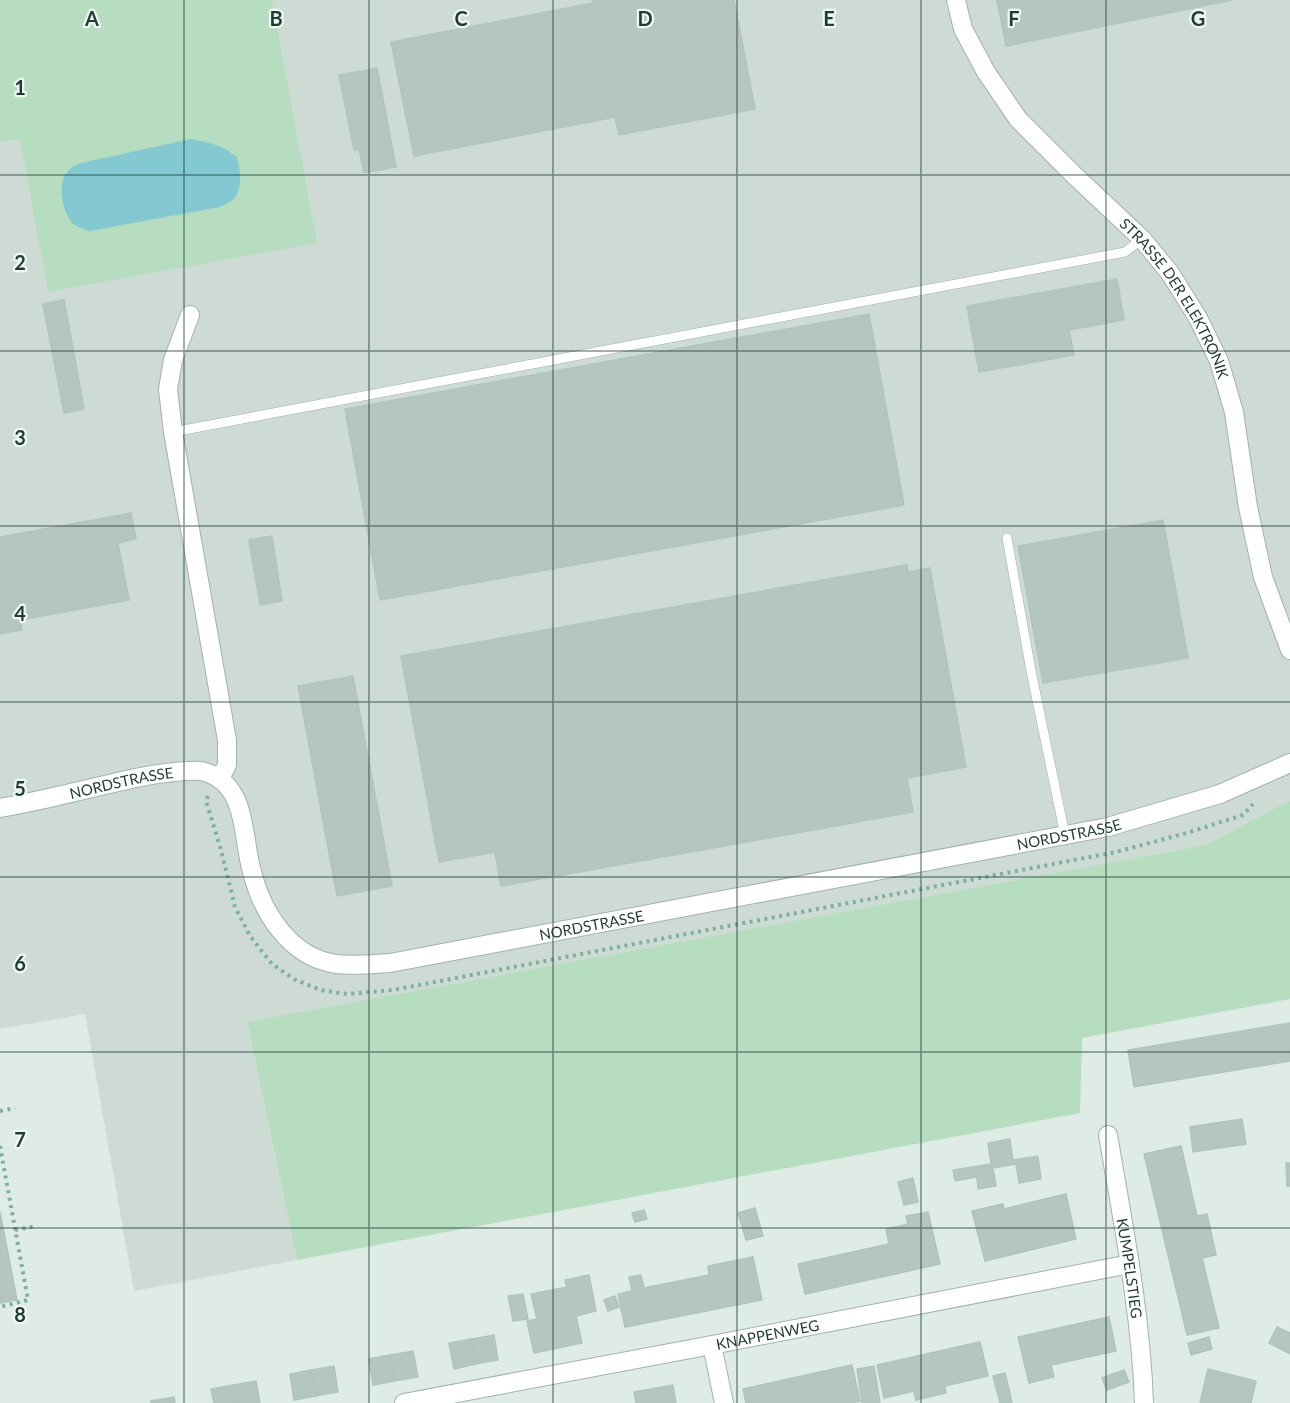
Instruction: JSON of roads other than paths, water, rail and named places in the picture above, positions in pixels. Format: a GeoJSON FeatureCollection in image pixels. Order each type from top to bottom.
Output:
{"type":"FeatureCollection","features":[{"type":"Feature","properties":{"kind":"street","name":"STRASSE DER ELEKTRONIK"},"geometry":{"type":"LineString","coordinates":[[956,0],[963,29],[986,72],[1018,118],[1075,176],[1143,239],[1170,273],[1198,318],[1219,361],[1234,412],[1248,507],[1263,577],[1290,650]]}},
{"type":"Feature","properties":{"kind":"street"},"geometry":{"type":"LineString","coordinates":[[190,315],[173,360],[168,389],[173,432],[227,740],[227,765],[220,778]]}},
{"type":"Feature","properties":{"kind":"street","name":"NORDSTRASSE"},"geometry":{"type":"LineString","coordinates":[[0,808],[170,772],[203,770],[220,778],[232,790],[240,811],[250,868],[259,895],[273,921],[292,945],[312,957],[334,964],[358,965],[390,963],[1108,827],[1220,794],[1290,763]]}},
{"type":"Feature","properties":{"kind":"street","name":"KUMPELSTIEG"},"geometry":{"type":"LineString","coordinates":[[1108,1135],[1130,1264],[1141,1349],[1144,1403]]}},
{"type":"Feature","properties":{"kind":"street","name":"KNAPPENWEG"},"geometry":{"type":"LineString","coordinates":[[404,1403],[1130,1264]]}},
{"type":"Feature","properties":{"kind":"street"},"geometry":{"type":"LineString","coordinates":[[712,1345],[724,1403]]}},
{"type":"Feature","properties":{"kind":"lane"},"geometry":{"type":"LineString","coordinates":[[173,432],[1125,252],[1143,239]]}},
{"type":"Feature","properties":{"kind":"lane"},"geometry":{"type":"LineString","coordinates":[[1007,538],[1032,676],[1065,835]]}},
{"type":"Feature","properties":{"kind":"water"},"geometry":{"type":"Polygon","coordinates":[[[191,139],[215,145],[237,157],[240,187],[231,201],[220,207],[90,231],[74,225],[69,219],[62,199],[62,185],[66,174],[73,167],[81,163],[191,139]]]}}]}
